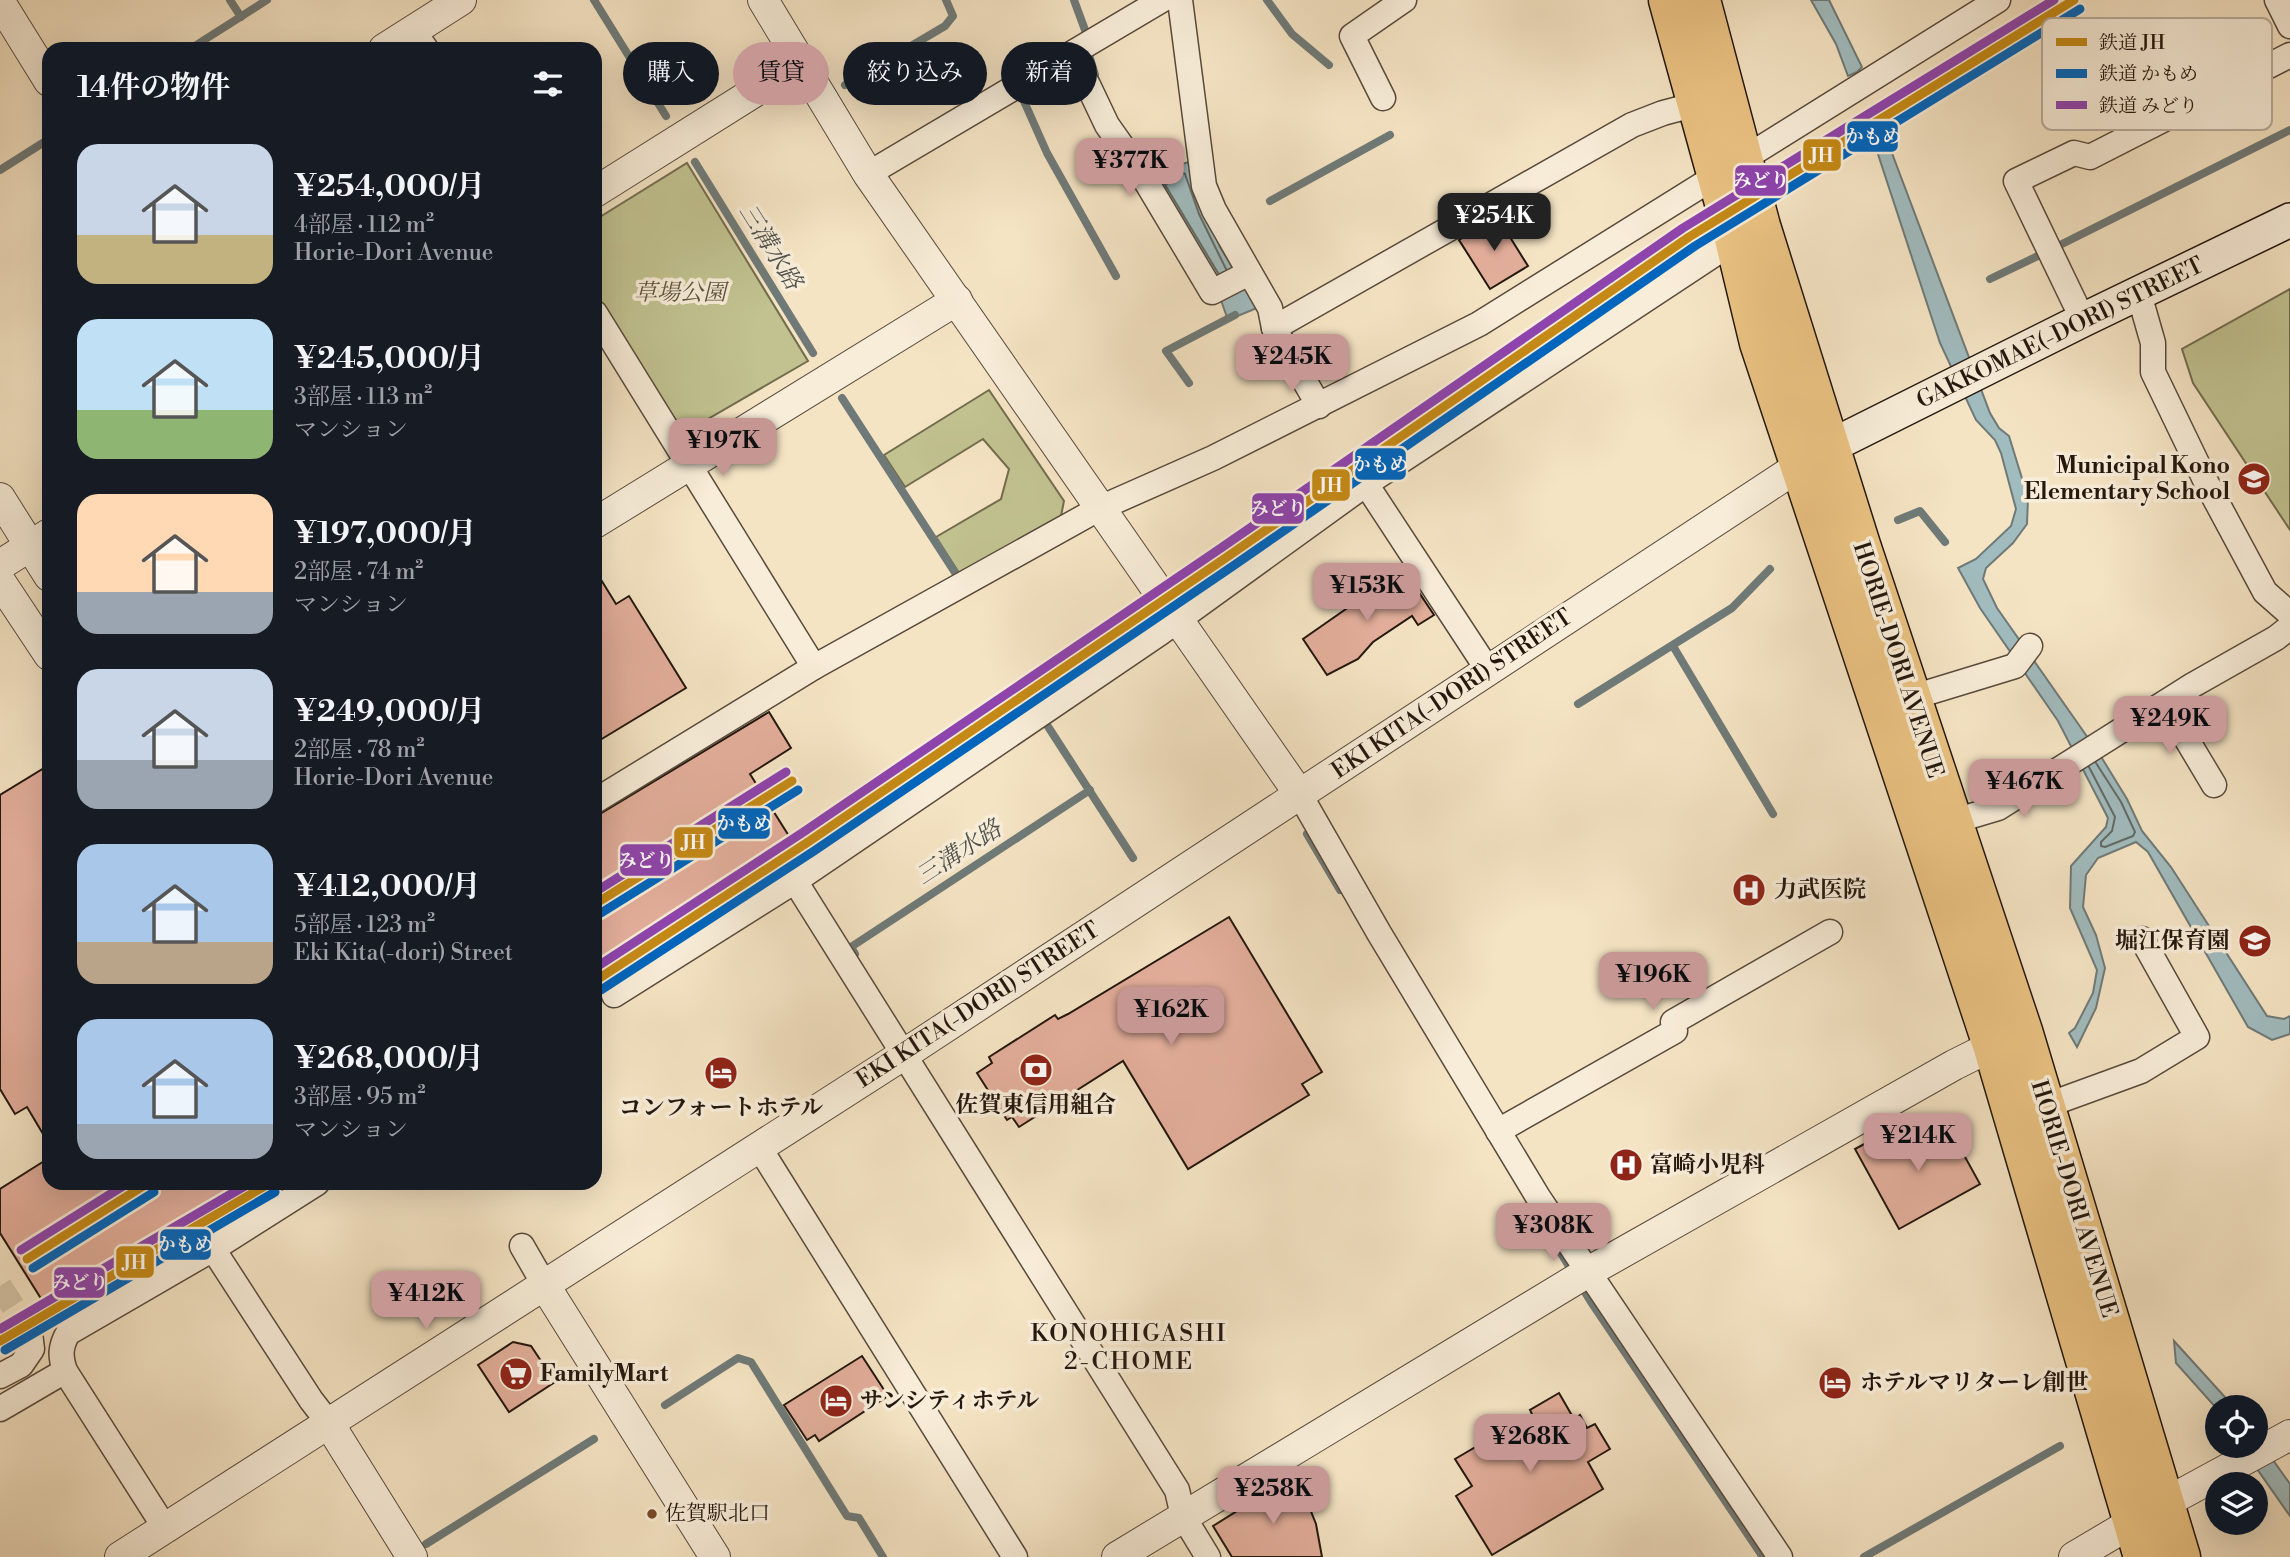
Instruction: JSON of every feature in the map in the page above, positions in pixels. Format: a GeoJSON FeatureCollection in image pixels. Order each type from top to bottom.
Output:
{"type":"FeatureCollection","features":[{"type":"Feature","properties":{"kind":"highway","name":"HORIE-DORI AVENUE"},"geometry":{"type":"LineString","coordinates":[[1668,0],[1697,104],[1730,169]]}},
{"type":"Feature","properties":{"kind":"highway","name":"HORIE-DORI AVENUE"},"geometry":{"type":"LineString","coordinates":[[1701,0],[1730,169],[1748,232],[1831,446],[1951,822],[2138,1540]]}},
{"type":"Feature","properties":{"kind":"highway","name":"HORIE-DORI AVENUE"},"geometry":{"type":"LineString","coordinates":[[1748,232],[1759,343],[1798,466],[2007,1038],[2045,1106],[2181,1557]]}},
{"type":"Feature","properties":{"kind":"main road","name":"GAKKOMAE(-DORI) STREET"},"geometry":{"type":"LineString","coordinates":[[1831,446],[2082,320],[2290,220]]}},
{"type":"Feature","properties":{"kind":"street"},"geometry":{"type":"LineString","coordinates":[[420,39],[461,0]]}},
{"type":"Feature","properties":{"kind":"street"},"geometry":{"type":"LineString","coordinates":[[763,0],[789,42]]}},
{"type":"Feature","properties":{"kind":"street"},"geometry":{"type":"LineString","coordinates":[[1091,42],[1162,0]]}},
{"type":"Feature","properties":{"kind":"street"},"geometry":{"type":"LineString","coordinates":[[1180,0],[1204,186],[1214,210],[1270,308],[1274,328],[1319,405]]}},
{"type":"Feature","properties":{"kind":"street"},"geometry":{"type":"LineString","coordinates":[[1383,98],[1352,36],[1404,0]]}},
{"type":"Feature","properties":{"kind":"street"},"geometry":{"type":"LineString","coordinates":[[602,797],[814,667],[1100,508],[1213,458],[1479,324],[1998,0]]}},
{"type":"Feature","properties":{"kind":"street"},"geometry":{"type":"LineString","coordinates":[[2277,0],[2290,26]]}},
{"type":"Feature","properties":{"kind":"street"},"geometry":{"type":"LineString","coordinates":[[0,2],[42,69]]}},
{"type":"Feature","properties":{"kind":"street"},"geometry":{"type":"LineString","coordinates":[[2272,64],[2290,55]]}},
{"type":"Feature","properties":{"kind":"street"},"geometry":{"type":"LineString","coordinates":[[868,174],[1001,95]]}},
{"type":"Feature","properties":{"kind":"street"},"geometry":{"type":"LineString","coordinates":[[1097,104],[1107,125],[1141,173],[1212,292],[1249,273]]}},
{"type":"Feature","properties":{"kind":"street"},"geometry":{"type":"LineString","coordinates":[[1274,328],[1632,125],[1697,104]]}},
{"type":"Feature","properties":{"kind":"street"},"geometry":{"type":"LineString","coordinates":[[602,188],[734,105]]}},
{"type":"Feature","properties":{"kind":"street"},"geometry":{"type":"LineString","coordinates":[[827,105],[868,174],[1300,795],[1378,933],[1498,1131],[1588,1272],[1780,1557]]}},
{"type":"Feature","properties":{"kind":"street"},"geometry":{"type":"LineString","coordinates":[[2082,320],[2016,181],[2074,153],[2090,157],[2143,130]]}},
{"type":"Feature","properties":{"kind":"street"},"geometry":{"type":"LineString","coordinates":[[614,995],[795,881],[1177,621],[1366,484],[1748,232]]}},
{"type":"Feature","properties":{"kind":"street"},"geometry":{"type":"LineString","coordinates":[[2139,294],[2153,343],[2153,372],[2207,484],[2265,592],[2290,614]]}},
{"type":"Feature","properties":{"kind":"street"},"geometry":{"type":"LineString","coordinates":[[602,519],[957,300]]}},
{"type":"Feature","properties":{"kind":"street"},"geometry":{"type":"LineString","coordinates":[[602,325],[814,667]]}},
{"type":"Feature","properties":{"kind":"street","name":"EKI KITA(-DORI) STREET"},"geometry":{"type":"LineString","coordinates":[[120,1557],[903,1055],[1831,446]]}},
{"type":"Feature","properties":{"kind":"street"},"geometry":{"type":"LineString","coordinates":[[1366,484],[1488,670]]}},
{"type":"Feature","properties":{"kind":"street"},"geometry":{"type":"LineString","coordinates":[[0,498],[39,540],[0,565]]}},
{"type":"Feature","properties":{"kind":"street"},"geometry":{"type":"LineString","coordinates":[[0,581],[42,644]]}},
{"type":"Feature","properties":{"kind":"street"},"geometry":{"type":"LineString","coordinates":[[1951,822],[1998,808],[2290,627]]}},
{"type":"Feature","properties":{"kind":"street"},"geometry":{"type":"LineString","coordinates":[[1910,698],[2015,666],[2031,646]]}},
{"type":"Feature","properties":{"kind":"street"},"geometry":{"type":"LineString","coordinates":[[2165,703],[2214,785]]}},
{"type":"Feature","properties":{"kind":"street"},"geometry":{"type":"LineString","coordinates":[[795,881],[1177,1490],[1183,1516],[1208,1557]]}},
{"type":"Feature","properties":{"kind":"street"},"geometry":{"type":"LineString","coordinates":[[1498,1131],[1675,1031],[1673,1022],[1830,932]]}},
{"type":"Feature","properties":{"kind":"street"},"geometry":{"type":"LineString","coordinates":[[2045,1106],[2141,1071],[2197,1037],[2142,939]]}},
{"type":"Feature","properties":{"kind":"street"},"geometry":{"type":"LineString","coordinates":[[1116,1557],[1588,1272],[2007,1038]]}},
{"type":"Feature","properties":{"kind":"street"},"geometry":{"type":"LineString","coordinates":[[759,1147],[1015,1557]]}},
{"type":"Feature","properties":{"kind":"street"},"geometry":{"type":"LineString","coordinates":[[165,1528],[65,1371],[60,1355],[68,1333],[213,1249],[306,1190]]}},
{"type":"Feature","properties":{"kind":"street"},"geometry":{"type":"LineString","coordinates":[[522,1246],[715,1557]]}},
{"type":"Feature","properties":{"kind":"street"},"geometry":{"type":"LineString","coordinates":[[213,1249],[328,1422],[412,1557]]}},
{"type":"Feature","properties":{"kind":"street"},"geometry":{"type":"LineString","coordinates":[[0,1376],[21,1365],[32,1349],[30,1333]]}},
{"type":"Feature","properties":{"kind":"street"},"geometry":{"type":"LineString","coordinates":[[0,1409],[65,1371]]}},
{"type":"Feature","properties":{"kind":"street"},"geometry":{"type":"LineString","coordinates":[[2074,1557],[2138,1540],[2165,1503],[2281,1440]]}},
{"type":"Feature","properties":{"kind":"green space","name":"草場公園"},"geometry":{"type":"Polygon","coordinates":[[[687,163],[808,361],[689,430],[678,426],[602,305],[602,216],[687,163]]]}},
{"type":"Feature","properties":{"kind":"green space"},"geometry":{"type":"Polygon","coordinates":[[[2290,289],[2290,530],[2193,383],[2182,349],[2290,289]]]}},
{"type":"Feature","properties":{"kind":"green space"},"geometry":{"type":"Polygon","coordinates":[[[989,390],[1064,501],[1061,516],[959,573],[936,537],[1001,499],[1009,469],[983,439],[905,487],[884,455],[989,390]]]}},
{"type":"Feature","properties":{"kind":"water"},"geometry":{"type":"Polygon","coordinates":[[[1811,0],[1829,0],[1862,67],[1857,72],[1848,76],[1836,44],[1811,0]]]}},
{"type":"Feature","properties":{"kind":"water"},"geometry":{"type":"Polygon","coordinates":[[[1884,132],[1990,413],[1999,428],[2009,436],[2028,498],[2027,524],[2013,543],[1986,568],[1983,579],[1997,608],[2100,755],[2127,799],[2142,831],[2171,867],[2267,1016],[2284,1019],[2290,1016],[2290,1034],[2272,1040],[2248,1027],[2148,852],[2136,842],[2098,858],[2086,875],[2083,907],[2096,935],[2105,968],[2096,1008],[2077,1047],[2069,1033],[2075,1028],[2093,993],[2097,970],[2070,908],[2071,866],[2106,827],[2108,818],[2058,721],[1980,608],[1958,568],[1976,559],[2011,526],[2016,509],[2001,453],[1995,440],[1976,420],[1940,343],[1873,139],[1884,132]]]}},
{"type":"Feature","properties":{"kind":"water"},"geometry":{"type":"Polygon","coordinates":[[[1188,162],[1220,247],[1257,308],[1228,320],[1213,278],[1153,180],[1167,170],[1188,162]]]}},
{"type":"Feature","properties":{"kind":"water"},"geometry":{"type":"Polygon","coordinates":[[[2174,1341],[2223,1395],[2205,1396],[2176,1363],[2174,1341]]]}},
{"type":"Feature","properties":{"kind":"water"},"geometry":{"type":"Polygon","coordinates":[[[2268,1453],[2290,1484],[2290,1516],[2268,1485],[2268,1472],[2259,1472],[2249,1458],[2268,1458],[2268,1453]]]}},
{"type":"Feature","properties":{"kind":"building"},"geometry":{"type":"Polygon","coordinates":[[[1498,218],[1528,266],[1490,289],[1459,240],[1498,218]]]}},
{"type":"Feature","properties":{"kind":"building"},"geometry":{"type":"Polygon","coordinates":[[[1399,572],[1404,578],[1408,576],[1434,615],[1418,625],[1412,616],[1373,642],[1358,659],[1327,675],[1303,639],[1399,572]]]}},
{"type":"Feature","properties":{"kind":"building"},"geometry":{"type":"Polygon","coordinates":[[[602,581],[616,604],[629,596],[686,688],[602,739],[602,581]]]}},
{"type":"Feature","properties":{"kind":"building"},"geometry":{"type":"Polygon","coordinates":[[[769,712],[791,748],[750,774],[799,852],[602,975],[602,813],[769,712]]]}},
{"type":"Feature","properties":{"kind":"building"},"geometry":{"type":"Polygon","coordinates":[[[42,769],[42,1132],[27,1107],[15,1114],[0,1089],[0,795],[42,769]]]}},
{"type":"Feature","properties":{"kind":"building"},"geometry":{"type":"Polygon","coordinates":[[[1229,917],[1322,1072],[1302,1084],[1309,1095],[1188,1169],[1123,1061],[1019,1127],[1012,1117],[1007,1120],[977,1073],[992,1063],[989,1057],[1055,1015],[1058,1019],[1068,1014],[1229,917]]]}},
{"type":"Feature","properties":{"kind":"building"},"geometry":{"type":"Polygon","coordinates":[[[1944,1119],[1980,1184],[1899,1229],[1855,1149],[1879,1136],[1887,1151],[1944,1119]]]}},
{"type":"Feature","properties":{"kind":"building"},"geometry":{"type":"Polygon","coordinates":[[[42,1162],[42,1190],[258,1190],[55,1321],[0,1233],[0,1189],[42,1162]]]}},
{"type":"Feature","properties":{"kind":"building","name":"FamilyMart"},"geometry":{"type":"Polygon","coordinates":[[[513,1342],[531,1346],[555,1382],[509,1412],[478,1365],[513,1342]]]}},
{"type":"Feature","properties":{"kind":"building","name":"サンシティホテル"},"geometry":{"type":"Polygon","coordinates":[[[862,1356],[888,1396],[819,1441],[815,1435],[807,1440],[784,1405],[862,1356]]]}},
{"type":"Feature","properties":{"kind":"building"},"geometry":{"type":"Polygon","coordinates":[[[1559,1393],[1574,1419],[1580,1415],[1587,1428],[1595,1424],[1610,1449],[1588,1462],[1603,1489],[1492,1555],[1456,1496],[1472,1486],[1455,1459],[1532,1414],[1530,1410],[1559,1393]]]}},
{"type":"Feature","properties":{"kind":"building"},"geometry":{"type":"Polygon","coordinates":[[[1296,1474],[1316,1524],[1322,1557],[1232,1557],[1213,1526],[1296,1474]]]}},
{"type":"Feature","properties":{"kind":"waterway","name":"三溝水路"},"geometry":{"type":"LineString","coordinates":[[230,0],[241,17]]}},
{"type":"Feature","properties":{"kind":"waterway"},"geometry":{"type":"LineString","coordinates":[[201,42],[267,0]]}},
{"type":"Feature","properties":{"kind":"waterway","name":"三溝水路"},"geometry":{"type":"LineString","coordinates":[[594,0],[666,116]]}},
{"type":"Feature","properties":{"kind":"waterway"},"geometry":{"type":"LineString","coordinates":[[918,42],[945,26],[953,16],[946,0]]}},
{"type":"Feature","properties":{"kind":"waterway"},"geometry":{"type":"LineString","coordinates":[[1074,0],[1085,30]]}},
{"type":"Feature","properties":{"kind":"waterway"},"geometry":{"type":"LineString","coordinates":[[1267,0],[1292,34],[1329,65]]}},
{"type":"Feature","properties":{"kind":"waterway"},"geometry":{"type":"LineString","coordinates":[[1026,105],[1047,153],[1116,276]]}},
{"type":"Feature","properties":{"kind":"waterway"},"geometry":{"type":"LineString","coordinates":[[2054,248],[2290,130]]}},
{"type":"Feature","properties":{"kind":"waterway"},"geometry":{"type":"LineString","coordinates":[[1270,201],[1390,135]]}},
{"type":"Feature","properties":{"kind":"waterway"},"geometry":{"type":"LineString","coordinates":[[0,170],[42,143]]}},
{"type":"Feature","properties":{"kind":"waterway"},"geometry":{"type":"LineString","coordinates":[[1146,161],[1166,181]]}},
{"type":"Feature","properties":{"kind":"waterway","name":"三溝水路"},"geometry":{"type":"LineString","coordinates":[[695,162],[813,353]]}},
{"type":"Feature","properties":{"kind":"waterway"},"geometry":{"type":"LineString","coordinates":[[1990,279],[2042,254]]}},
{"type":"Feature","properties":{"kind":"waterway"},"geometry":{"type":"LineString","coordinates":[[1189,383],[1166,351],[1235,315]]}},
{"type":"Feature","properties":{"kind":"waterway","name":"三溝水路"},"geometry":{"type":"LineString","coordinates":[[842,398],[956,574]]}},
{"type":"Feature","properties":{"kind":"waterway"},"geometry":{"type":"LineString","coordinates":[[1898,520],[1920,511],[1945,542]]}},
{"type":"Feature","properties":{"kind":"waterway"},"geometry":{"type":"LineString","coordinates":[[1578,704],[1732,608],[1770,569]]}},
{"type":"Feature","properties":{"kind":"waterway"},"geometry":{"type":"LineString","coordinates":[[1673,646],[1773,814]]}},
{"type":"Feature","properties":{"kind":"waterway","name":"三溝水路"},"geometry":{"type":"LineString","coordinates":[[1047,725],[1133,858]]}},
{"type":"Feature","properties":{"kind":"waterway","name":"三溝水路"},"geometry":{"type":"LineString","coordinates":[[855,954],[851,947],[1090,790]]}},
{"type":"Feature","properties":{"kind":"waterway"},"geometry":{"type":"LineString","coordinates":[[1307,834],[1340,890]]}},
{"type":"Feature","properties":{"kind":"waterway"},"geometry":{"type":"LineString","coordinates":[[1554,1242],[1591,1302],[1763,1557]]}},
{"type":"Feature","properties":{"kind":"waterway"},"geometry":{"type":"LineString","coordinates":[[665,1405],[738,1358],[751,1362],[847,1516],[859,1518],[883,1557]]}},
{"type":"Feature","properties":{"kind":"waterway"},"geometry":{"type":"LineString","coordinates":[[426,1544],[594,1439]]}},
{"type":"Feature","properties":{"kind":"waterway"},"geometry":{"type":"LineString","coordinates":[[1864,1557],[2060,1446]]}},
{"type":"Feature","properties":{"kind":"tunnel"},"geometry":{"type":"LineString","coordinates":[[0,1286],[30,1333]]}},
{"type":"Feature","properties":{"kind":"rail line","name":"みどり"},"geometry":{"type":"LineString","coordinates":[[602,963],[802,833],[1221,548],[1683,228],[2054,0]]}},
{"type":"Feature","properties":{"kind":"rail line","name":"JH"},"geometry":{"type":"LineString","coordinates":[[2045,18],[2074,0]]}},
{"type":"Feature","properties":{"kind":"rail line","name":"かもめ"},"geometry":{"type":"LineString","coordinates":[[2065,18],[2080,9]]}},
{"type":"Feature","properties":{"kind":"rail line","name":"JH"},"geometry":{"type":"LineString","coordinates":[[602,976],[808,842],[1227,557],[1689,237],[2042,20]]}},
{"type":"Feature","properties":{"kind":"rail line","name":"かもめ"},"geometry":{"type":"LineString","coordinates":[[602,989],[814,851],[1233,566],[1695,246],[2042,32]]}},
{"type":"Feature","properties":{"kind":"rail line","name":"みどり"},"geometry":{"type":"LineString","coordinates":[[602,888],[786,772]]}},
{"type":"Feature","properties":{"kind":"rail line","name":"JH"},"geometry":{"type":"LineString","coordinates":[[602,900],[792,781]]}},
{"type":"Feature","properties":{"kind":"rail line","name":"かもめ"},"geometry":{"type":"LineString","coordinates":[[602,912],[798,790]]}},
{"type":"Feature","properties":{"kind":"rail line","name":"みどり"},"geometry":{"type":"LineString","coordinates":[[21,1250],[117,1190]]}},
{"type":"Feature","properties":{"kind":"rail line","name":"JH"},"geometry":{"type":"LineString","coordinates":[[27,1259],[137,1190]]}},
{"type":"Feature","properties":{"kind":"rail line","name":"みどり"},"geometry":{"type":"LineString","coordinates":[[0,1329],[238,1190]]}},
{"type":"Feature","properties":{"kind":"rail line","name":"JH"},"geometry":{"type":"LineString","coordinates":[[0,1341],[258,1190]]}},
{"type":"Feature","properties":{"kind":"rail line","name":"かもめ"},"geometry":{"type":"LineString","coordinates":[[33,1268],[154,1192]]}},
{"type":"Feature","properties":{"kind":"rail line","name":"かもめ"},"geometry":{"type":"LineString","coordinates":[[5,1350],[275,1192]]}},
{"type":"Feature","properties":{"kind":"place","name":"Municipal Kono Elementary School"},"geometry":{"type":"Point","coordinates":[2254,479]}},
{"type":"Feature","properties":{"kind":"place","name":"力武医院"},"geometry":{"type":"Point","coordinates":[1749,890]}},
{"type":"Feature","properties":{"kind":"place","name":"堀江保育園"},"geometry":{"type":"Point","coordinates":[2255,941]}},
{"type":"Feature","properties":{"kind":"place","name":"佐賀東信用組合"},"geometry":{"type":"Point","coordinates":[1036,1070]}},
{"type":"Feature","properties":{"kind":"place","name":"コンフォートホテル"},"geometry":{"type":"Point","coordinates":[721,1073]}},
{"type":"Feature","properties":{"kind":"place","name":"富崎小児科"},"geometry":{"type":"Point","coordinates":[1626,1165]}},
{"type":"Feature","properties":{"kind":"place","name":"FamilyMart"},"geometry":{"type":"Point","coordinates":[516,1374]}},
{"type":"Feature","properties":{"kind":"place","name":"ホテルマリターレ創世"},"geometry":{"type":"Point","coordinates":[1835,1383]}},
{"type":"Feature","properties":{"kind":"place","name":"サンシティホテル"},"geometry":{"type":"Point","coordinates":[836,1401]}},
{"type":"Feature","properties":{"kind":"place","name":"佐賀駅北口"},"geometry":{"type":"Point","coordinates":[652,1514]}},
{"type":"Feature","properties":{"kind":"district","name":"KONOHIGASHI 2-CHOME"},"geometry":{"type":"Point","coordinates":[1129,1348]}}]}
